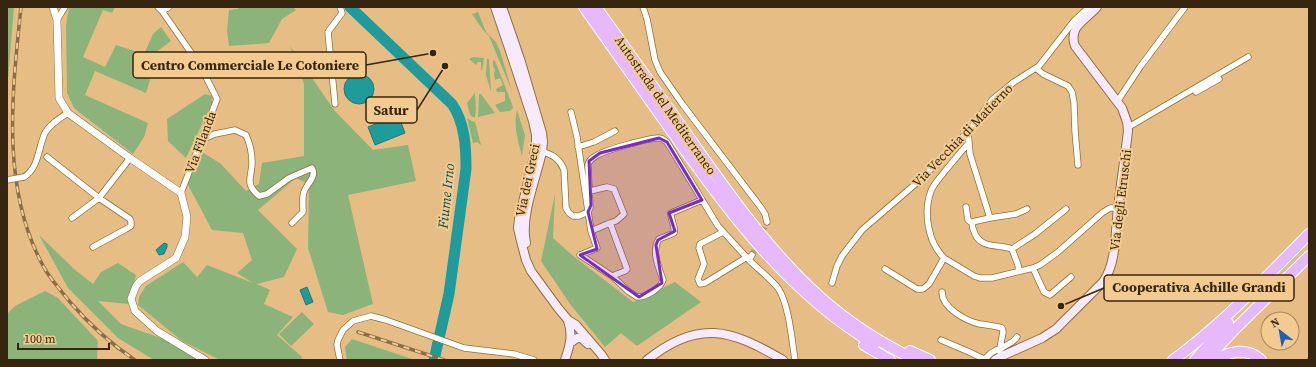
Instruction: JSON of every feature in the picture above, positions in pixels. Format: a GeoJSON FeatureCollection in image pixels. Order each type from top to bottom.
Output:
{"type":"FeatureCollection","features":[{"type":"Feature","properties":{"kind":"highway","name":"Autostrada del Mediterraneo"},"geometry":{"type":"LineString","coordinates":[[584,7],[710,185]]}},
{"type":"Feature","properties":{"kind":"highway","name":"Autostrada del Mediterraneo"},"geometry":{"type":"LineString","coordinates":[[596,7],[736,204],[778,254],[820,298],[878,339],[916,360]]}},
{"type":"Feature","properties":{"kind":"highway"},"geometry":{"type":"LineString","coordinates":[[710,185],[730,219],[756,250],[790,285],[834,325],[862,344],[890,360]]}},
{"type":"Feature","properties":{"kind":"highway"},"geometry":{"type":"LineString","coordinates":[[710,185],[757,242],[811,299],[852,331],[902,360]]}},
{"type":"Feature","properties":{"kind":"highway"},"geometry":{"type":"LineString","coordinates":[[736,204],[752,215],[824,294],[853,317],[911,352],[930,360]]}},
{"type":"Feature","properties":{"kind":"highway"},"geometry":{"type":"LineString","coordinates":[[1173,360],[1205,336],[1226,317],[1309,234]]}},
{"type":"Feature","properties":{"kind":"highway"},"geometry":{"type":"LineString","coordinates":[[1195,360],[1229,322],[1309,242]]}},
{"type":"Feature","properties":{"kind":"highway"},"geometry":{"type":"LineString","coordinates":[[1206,360],[1309,256]]}},
{"type":"Feature","properties":{"kind":"highway"},"geometry":{"type":"LineString","coordinates":[[1216,360],[1228,353],[1239,352],[1250,353],[1261,360]]}},
{"type":"Feature","properties":{"kind":"main road","name":"Via dei Greci"},"geometry":{"type":"LineString","coordinates":[[495,7],[535,130],[536,148],[518,228],[526,260],[531,271],[551,300],[568,320],[576,325],[604,359]]}},
{"type":"Feature","properties":{"kind":"main road","name":"Via dei Greci"},"geometry":{"type":"LineString","coordinates":[[502,7],[520,58],[541,126],[543,142],[542,152],[525,218],[526,241],[537,278]]}},
{"type":"Feature","properties":{"kind":"main road"},"geometry":{"type":"LineString","coordinates":[[1071,31],[1097,7]]}},
{"type":"Feature","properties":{"kind":"main road","name":"Via degli Etruschi"},"geometry":{"type":"LineString","coordinates":[[997,359],[1052,332],[1103,282],[1107,277],[1112,264],[1128,130],[1122,108],[1075,46],[1071,31]]}},
{"type":"Feature","properties":{"kind":"main road"},"geometry":{"type":"LineString","coordinates":[[565,360],[570,343],[571,329],[568,320]]}},
{"type":"Feature","properties":{"kind":"main road"},"geometry":{"type":"LineString","coordinates":[[646,360],[675,341],[685,337],[708,333],[726,334],[740,338],[783,360]]}},
{"type":"Feature","properties":{"kind":"main road","name":"Via dei Greci"},"geometry":{"type":"LineString","coordinates":[[570,343],[577,338],[581,338],[587,342],[600,357],[604,359]]}},
{"type":"Feature","properties":{"kind":"street"},"geometry":{"type":"LineString","coordinates":[[53,7],[57,20],[59,98],[68,113],[181,193],[187,217],[185,237],[176,258],[140,281],[136,286],[132,299],[135,311],[157,331],[205,360]]}},
{"type":"Feature","properties":{"kind":"street"},"geometry":{"type":"LineString","coordinates":[[57,20],[65,7]]}},
{"type":"Feature","properties":{"kind":"street"},"geometry":{"type":"LineString","coordinates":[[160,9],[169,7]]}},
{"type":"Feature","properties":{"kind":"street"},"geometry":{"type":"LineString","coordinates":[[335,104],[328,32],[342,13],[340,7]]}},
{"type":"Feature","properties":{"kind":"street"},"geometry":{"type":"LineString","coordinates":[[643,7],[647,19],[655,60],[660,72],[682,105],[762,209],[766,222]]}},
{"type":"Feature","properties":{"kind":"street","name":"Via Vecchia di Matierno"},"geometry":{"type":"LineString","coordinates":[[832,283],[837,266],[842,256],[862,230],[920,180],[968,132],[992,100],[1014,82],[1036,68],[1071,31],[1089,7]]}},
{"type":"Feature","properties":{"kind":"street"},"geometry":{"type":"LineString","coordinates":[[1117,102],[1140,67],[1185,7]]}},
{"type":"Feature","properties":{"kind":"street","name":"Via Filanda"},"geometry":{"type":"LineString","coordinates":[[160,9],[201,67],[217,99],[181,193]]}},
{"type":"Feature","properties":{"kind":"street"},"geometry":{"type":"LineString","coordinates":[[1128,130],[1248,57]]}},
{"type":"Feature","properties":{"kind":"street"},"geometry":{"type":"LineString","coordinates":[[1036,68],[1043,74],[1068,86],[1072,92],[1078,165]]}},
{"type":"Feature","properties":{"kind":"street"},"geometry":{"type":"LineString","coordinates":[[1128,130],[1219,79]]}},
{"type":"Feature","properties":{"kind":"street"},"geometry":{"type":"LineString","coordinates":[[571,112],[576,127],[591,231],[597,248],[580,255],[612,276],[628,291],[637,297],[659,287],[663,280],[656,259],[656,245],[660,239],[674,233],[675,228],[670,216],[671,213],[702,200]]}},
{"type":"Feature","properties":{"kind":"street"},"geometry":{"type":"LineString","coordinates":[[7,180],[24,177],[29,174],[35,164],[46,132],[53,123],[68,113]]}},
{"type":"Feature","properties":{"kind":"street"},"geometry":{"type":"LineString","coordinates":[[201,140],[215,134],[235,130],[246,135],[250,145],[252,163],[249,182],[255,193],[259,196],[267,194],[289,178],[312,168],[314,171],[314,176],[304,192],[303,212],[292,223]]}},
{"type":"Feature","properties":{"kind":"street"},"geometry":{"type":"LineString","coordinates":[[578,147],[594,142],[615,131]]}},
{"type":"Feature","properties":{"kind":"street"},"geometry":{"type":"LineString","coordinates":[[968,132],[970,154],[990,218]]}},
{"type":"Feature","properties":{"kind":"street"},"geometry":{"type":"LineString","coordinates":[[542,152],[555,157],[562,164],[564,170],[566,208],[568,213],[573,216],[579,216],[588,212],[591,205],[588,165],[592,158],[600,153],[650,139],[659,138],[667,142],[716,223],[778,289],[782,296],[788,316],[795,360]]}},
{"type":"Feature","properties":{"kind":"street"},"geometry":{"type":"LineString","coordinates":[[969,143],[936,182],[931,191],[928,206],[928,218],[930,234],[937,249],[944,258],[963,270],[980,278],[992,278],[1033,268],[1048,260],[1102,213],[1110,208],[1118,208]]}},
{"type":"Feature","properties":{"kind":"street"},"geometry":{"type":"LineString","coordinates":[[47,157],[99,198],[130,220],[131,226],[93,247]]}},
{"type":"Feature","properties":{"kind":"street"},"geometry":{"type":"LineString","coordinates":[[72,218],[99,198],[130,158]]}},
{"type":"Feature","properties":{"kind":"street"},"geometry":{"type":"LineString","coordinates":[[590,191],[606,186],[614,189],[624,214],[610,223],[591,231]]}},
{"type":"Feature","properties":{"kind":"street"},"geometry":{"type":"LineString","coordinates":[[966,207],[968,220],[972,223],[975,236],[981,242],[987,245],[1002,246],[1012,249],[1035,234],[1066,209]]}},
{"type":"Feature","properties":{"kind":"street"},"geometry":{"type":"LineString","coordinates":[[972,223],[975,221],[1016,214],[1027,209]]}},
{"type":"Feature","properties":{"kind":"street"},"geometry":{"type":"LineString","coordinates":[[610,223],[627,270],[612,276]]}},
{"type":"Feature","properties":{"kind":"street"},"geometry":{"type":"LineString","coordinates":[[723,232],[700,244],[699,248],[704,264],[698,279],[700,284],[705,283],[749,257]]}},
{"type":"Feature","properties":{"kind":"street"},"geometry":{"type":"LineString","coordinates":[[1012,249],[1019,271]]}},
{"type":"Feature","properties":{"kind":"street"},"geometry":{"type":"LineString","coordinates":[[885,270],[917,289],[923,289],[929,284],[944,258]]}},
{"type":"Feature","properties":{"kind":"street"},"geometry":{"type":"LineString","coordinates":[[1033,268],[1044,292],[1050,295],[1071,277]]}},
{"type":"Feature","properties":{"kind":"street"},"geometry":{"type":"LineString","coordinates":[[942,292],[942,298],[947,305],[963,317],[979,324],[1002,328],[1003,332],[997,359]]}},
{"type":"Feature","properties":{"kind":"street"},"geometry":{"type":"LineString","coordinates":[[340,360],[338,345],[340,334],[348,324],[371,316],[464,348],[514,354],[534,360]]}},
{"type":"Feature","properties":{"kind":"street"},"geometry":{"type":"LineString","coordinates":[[941,340],[986,360],[991,353],[1013,343],[1017,337]]}},
{"type":"Feature","properties":{"kind":"highlighted area"},"geometry":{"type":"Polygon","coordinates":[[[659,138],[667,142],[702,200],[669,213],[675,231],[658,240],[656,245],[662,283],[639,297],[580,255],[597,249],[588,212],[591,205],[589,161],[600,153],[659,138]]]}},
{"type":"Feature","properties":{"kind":"green space"},"geometry":{"type":"Polygon","coordinates":[[[7,7],[14,7],[7,92],[7,7]]]}},
{"type":"Feature","properties":{"kind":"green space"},"geometry":{"type":"Polygon","coordinates":[[[69,7],[115,7],[112,13],[103,10],[83,57],[105,67],[116,45],[141,53],[145,52],[153,34],[161,27],[171,41],[143,62],[150,80],[146,93],[95,71],[85,95],[148,123],[144,137],[133,154],[74,108],[67,93],[66,26],[69,7]]]}},
{"type":"Feature","properties":{"kind":"green space"},"geometry":{"type":"Polygon","coordinates":[[[238,7],[293,7],[296,10],[282,19],[269,43],[229,46],[227,31],[229,10],[238,9],[238,7]]]}},
{"type":"Feature","properties":{"kind":"green space"},"geometry":{"type":"Polygon","coordinates":[[[478,12],[486,32],[496,42],[500,51],[512,91],[489,36],[472,14],[478,12]]]}},
{"type":"Feature","properties":{"kind":"green space"},"geometry":{"type":"Polygon","coordinates":[[[290,46],[334,110],[373,150],[408,145],[416,181],[348,195],[373,304],[343,315],[328,312],[308,248],[309,184],[296,178],[258,210],[297,249],[284,277],[257,284],[270,290],[264,304],[293,317],[277,335],[302,357],[301,360],[220,360],[182,341],[138,305],[139,297],[146,286],[183,262],[197,277],[207,265],[253,283],[237,273],[252,260],[243,233],[212,230],[187,183],[199,150],[221,164],[246,191],[259,184],[262,163],[304,156],[304,84],[290,46]]]}},
{"type":"Feature","properties":{"kind":"green space"},"geometry":{"type":"Polygon","coordinates":[[[473,57],[484,58],[482,71],[481,62],[478,62],[476,65],[469,59],[473,57]]]}},
{"type":"Feature","properties":{"kind":"green space"},"geometry":{"type":"Polygon","coordinates":[[[487,59],[489,59],[491,92],[486,75],[487,59]]]}},
{"type":"Feature","properties":{"kind":"green space"},"geometry":{"type":"Polygon","coordinates":[[[493,60],[495,61],[512,104],[513,108],[510,111],[500,112],[495,105],[505,101],[505,92],[497,92],[496,89],[503,85],[500,78],[495,80],[493,60]]]}},
{"type":"Feature","properties":{"kind":"green space"},"geometry":{"type":"Polygon","coordinates":[[[475,93],[475,118],[470,115],[467,103],[475,93]]]}},
{"type":"Feature","properties":{"kind":"green space"},"geometry":{"type":"Polygon","coordinates":[[[205,94],[212,96],[212,103],[186,158],[168,141],[167,119],[205,94]]]}},
{"type":"Feature","properties":{"kind":"green space"},"geometry":{"type":"Polygon","coordinates":[[[479,94],[481,94],[495,113],[478,117],[479,94]]]}},
{"type":"Feature","properties":{"kind":"green space"},"geometry":{"type":"Polygon","coordinates":[[[517,110],[525,135],[522,156],[516,127],[517,110]]]}},
{"type":"Feature","properties":{"kind":"green space"},"geometry":{"type":"Polygon","coordinates":[[[467,118],[475,122],[481,145],[477,142],[473,143],[467,118]]]}},
{"type":"Feature","properties":{"kind":"green space"},"geometry":{"type":"Polygon","coordinates":[[[555,194],[553,238],[572,255],[633,302],[675,282],[701,302],[637,346],[621,333],[605,347],[570,304],[541,261],[555,194]]]}},
{"type":"Feature","properties":{"kind":"green space"},"geometry":{"type":"Polygon","coordinates":[[[39,235],[74,269],[93,284],[101,272],[118,263],[136,275],[129,304],[98,301],[121,324],[169,341],[198,360],[154,360],[118,338],[68,288],[39,235]]]}},
{"type":"Feature","properties":{"kind":"green space"},"geometry":{"type":"Polygon","coordinates":[[[45,291],[58,298],[98,341],[97,358],[99,360],[7,360],[7,314],[15,306],[45,291]]]}},
{"type":"Feature","properties":{"kind":"green space"},"geometry":{"type":"Polygon","coordinates":[[[302,312],[314,324],[291,346],[279,334],[302,312]]]}},
{"type":"Feature","properties":{"kind":"green space"},"geometry":{"type":"Polygon","coordinates":[[[352,339],[415,360],[347,360],[345,347],[352,339]]]}},
{"type":"Feature","properties":{"kind":"water"},"geometry":{"type":"Polygon","coordinates":[[[359,74],[365,75],[373,83],[373,95],[365,103],[359,104],[353,103],[345,95],[344,89],[345,83],[353,75],[359,74]]]}},
{"type":"Feature","properties":{"kind":"water"},"geometry":{"type":"Polygon","coordinates":[[[398,115],[405,133],[375,145],[368,127],[398,115]]]}},
{"type":"Feature","properties":{"kind":"water"},"geometry":{"type":"Polygon","coordinates":[[[164,243],[167,244],[167,247],[164,254],[159,255],[156,250],[164,243]]]}},
{"type":"Feature","properties":{"kind":"water"},"geometry":{"type":"Polygon","coordinates":[[[307,287],[313,302],[306,305],[300,290],[307,287]]]}},
{"type":"Feature","properties":{"kind":"waterway","name":"Fiume Irno"},"geometry":{"type":"LineString","coordinates":[[350,7],[452,104],[460,119],[464,135],[466,169],[449,294],[434,360]]}},
{"type":"Feature","properties":{"kind":"tunnel"},"geometry":{"type":"LineString","coordinates":[[752,255],[767,222]]}},
{"type":"Feature","properties":{"kind":"railway"},"geometry":{"type":"LineString","coordinates":[[21,7],[15,74],[13,142],[21,209],[31,241],[46,271],[70,302],[101,333],[135,360]]}},
{"type":"Feature","properties":{"kind":"railway"},"geometry":{"type":"LineString","coordinates":[[358,332],[444,360]]}},
{"type":"Feature","properties":{"kind":"place","name":"Centro Commerciale Le Cotoniere"},"geometry":{"type":"Point","coordinates":[433,53]}},
{"type":"Feature","properties":{"kind":"place","name":"Satur"},"geometry":{"type":"Point","coordinates":[445,66]}},
{"type":"Feature","properties":{"kind":"place","name":"Cooperativa Achille Grandi"},"geometry":{"type":"Point","coordinates":[1061,306]}}]}
